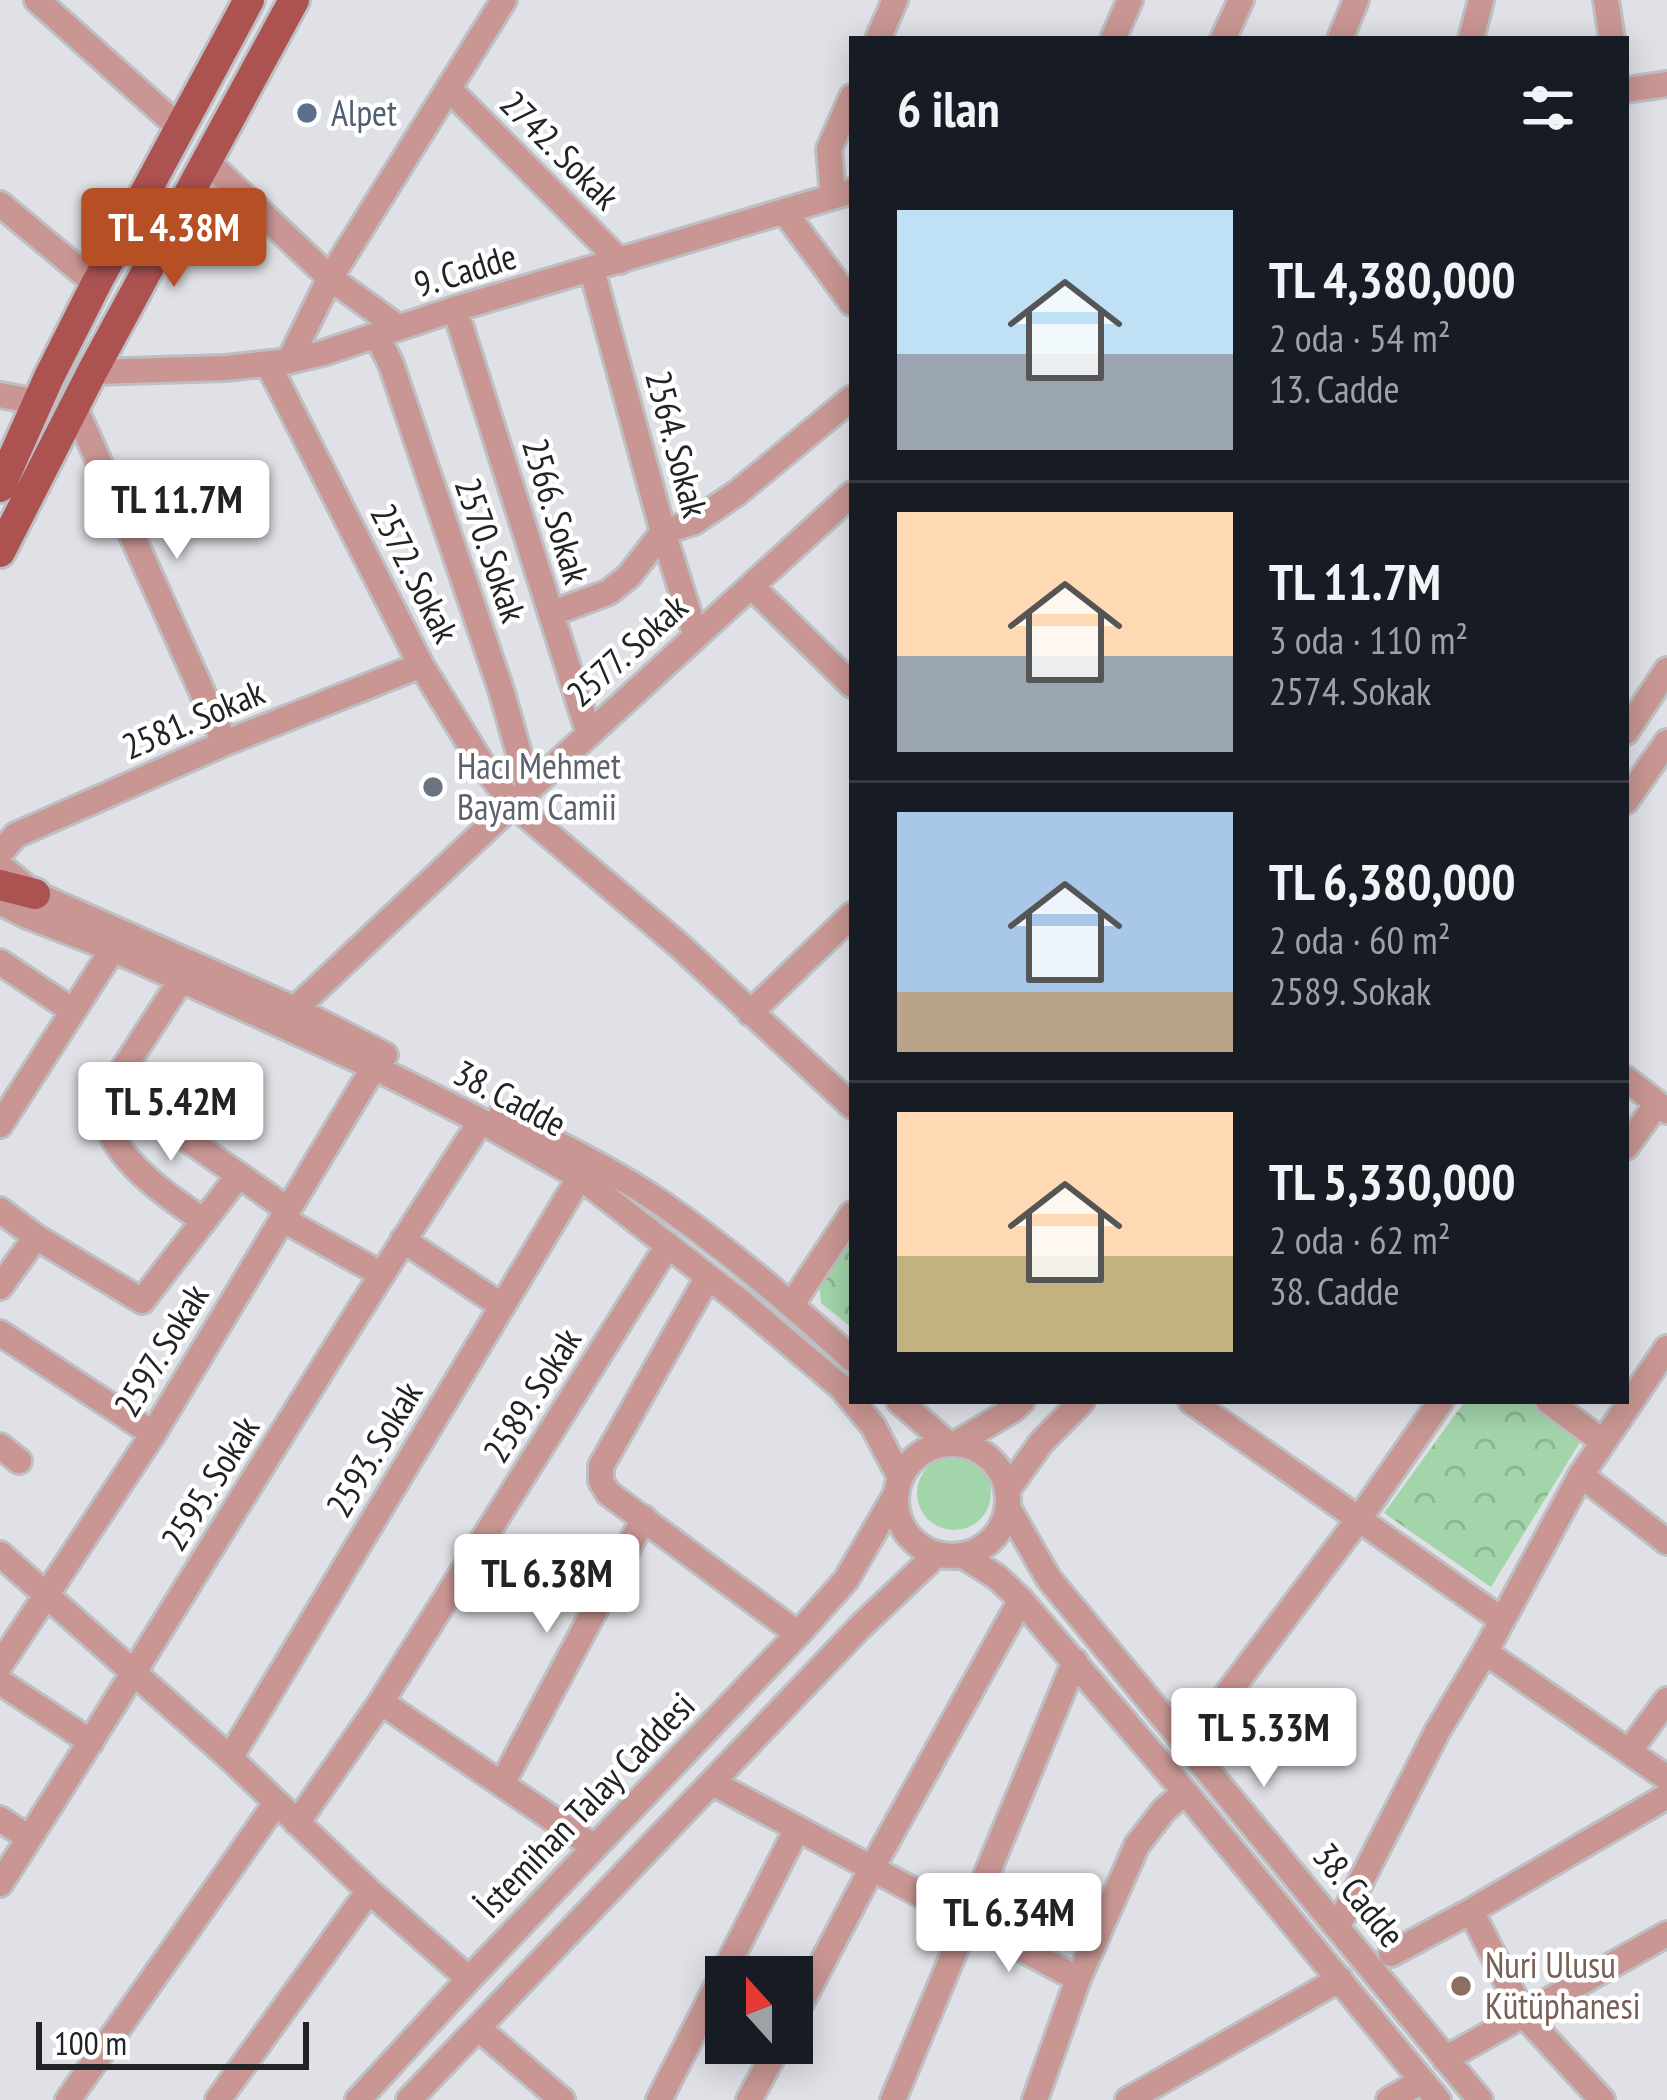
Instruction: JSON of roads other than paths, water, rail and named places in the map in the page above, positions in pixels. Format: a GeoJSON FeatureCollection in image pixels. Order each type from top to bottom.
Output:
{"type":"FeatureCollection","features":[{"type":"Feature","properties":{"kind":"main road"},"geometry":{"type":"LineString","coordinates":[[1,490],[96,284],[249,0]]}},
{"type":"Feature","properties":{"kind":"main road"},"geometry":{"type":"LineString","coordinates":[[0,552],[294,0]]}},
{"type":"Feature","properties":{"kind":"main road"},"geometry":{"type":"LineString","coordinates":[[0,885],[34,894]]}},
{"type":"Feature","properties":{"kind":"street"},"geometry":{"type":"LineString","coordinates":[[37,0],[179,127]]}},
{"type":"Feature","properties":{"kind":"street"},"geometry":{"type":"LineString","coordinates":[[279,362],[504,0]]}},
{"type":"Feature","properties":{"kind":"street"},"geometry":{"type":"LineString","coordinates":[[879,36],[895,0]]}},
{"type":"Feature","properties":{"kind":"street"},"geometry":{"type":"LineString","coordinates":[[1113,36],[1130,0]]}},
{"type":"Feature","properties":{"kind":"street"},"geometry":{"type":"LineString","coordinates":[[1224,36],[1240,0]]}},
{"type":"Feature","properties":{"kind":"street"},"geometry":{"type":"LineString","coordinates":[[1341,36],[1356,0]]}},
{"type":"Feature","properties":{"kind":"street"},"geometry":{"type":"LineString","coordinates":[[1473,36],[1481,0]]}},
{"type":"Feature","properties":{"kind":"street"},"geometry":{"type":"LineString","coordinates":[[1606,0],[1612,36]]}},
{"type":"Feature","properties":{"kind":"street"},"geometry":{"type":"LineString","coordinates":[[1629,90],[1667,84]]}},
{"type":"Feature","properties":{"kind":"street","name":"2742. Sokak"},"geometry":{"type":"LineString","coordinates":[[450,90],[620,261]]}},
{"type":"Feature","properties":{"kind":"street"},"geometry":{"type":"LineString","coordinates":[[843,193],[829,148],[849,104]]}},
{"type":"Feature","properties":{"kind":"street"},"geometry":{"type":"LineString","coordinates":[[206,161],[388,332]]}},
{"type":"Feature","properties":{"kind":"street","name":"9. Cadde"},"geometry":{"type":"LineString","coordinates":[[92,372],[279,362],[843,193]]}},
{"type":"Feature","properties":{"kind":"street"},"geometry":{"type":"LineString","coordinates":[[0,204],[96,284]]}},
{"type":"Feature","properties":{"kind":"street"},"geometry":{"type":"LineString","coordinates":[[784,211],[849,299]]}},
{"type":"Feature","properties":{"kind":"street","name":"2564. Sokak"},"geometry":{"type":"LineString","coordinates":[[592,270],[696,636]]}},
{"type":"Feature","properties":{"kind":"street","name":"2566. Sokak"},"geometry":{"type":"LineString","coordinates":[[455,309],[589,734]]}},
{"type":"Feature","properties":{"kind":"street","name":"2570. Sokak"},"geometry":{"type":"LineString","coordinates":[[388,332],[391,364],[502,693],[521,797]]}},
{"type":"Feature","properties":{"kind":"street","name":"2572. Sokak"},"geometry":{"type":"LineString","coordinates":[[279,362],[421,664],[482,764],[521,797]]}},
{"type":"Feature","properties":{"kind":"street"},"geometry":{"type":"LineString","coordinates":[[0,395],[38,402]]}},
{"type":"Feature","properties":{"kind":"street"},"geometry":{"type":"LineString","coordinates":[[551,614],[609,592],[629,576],[663,532],[694,521],[737,493],[849,400]]}},
{"type":"Feature","properties":{"kind":"street"},"geometry":{"type":"LineString","coordinates":[[74,406],[225,743]]}},
{"type":"Feature","properties":{"kind":"street","name":"2577. Sokak"},"geometry":{"type":"LineString","coordinates":[[295,1009],[849,497]]}},
{"type":"Feature","properties":{"kind":"street"},"geometry":{"type":"LineString","coordinates":[[752,587],[849,682]]}},
{"type":"Feature","properties":{"kind":"street","name":"2581. Sokak"},"geometry":{"type":"LineString","coordinates":[[0,853],[16,835],[421,664]]}},
{"type":"Feature","properties":{"kind":"street"},"geometry":{"type":"LineString","coordinates":[[1629,727],[1667,670]]}},
{"type":"Feature","properties":{"kind":"street"},"geometry":{"type":"LineString","coordinates":[[1629,797],[1667,742]]}},
{"type":"Feature","properties":{"kind":"street"},"geometry":{"type":"LineString","coordinates":[[521,797],[849,1103]]}},
{"type":"Feature","properties":{"kind":"street","name":"38. Cadde"},"geometry":{"type":"LineString","coordinates":[[0,866],[34,894],[295,1009],[598,1164],[664,1205],[792,1304],[849,1356]]}},
{"type":"Feature","properties":{"kind":"street","name":"38. Cadde"},"geometry":{"type":"LineString","coordinates":[[0,902],[374,1067],[580,1177],[708,1277],[849,1398]]}},
{"type":"Feature","properties":{"kind":"street"},"geometry":{"type":"LineString","coordinates":[[750,1013],[849,918]]}},
{"type":"Feature","properties":{"kind":"street"},"geometry":{"type":"LineString","coordinates":[[0,1125],[9,1092],[73,1011],[112,949]]}},
{"type":"Feature","properties":{"kind":"street"},"geometry":{"type":"LineString","coordinates":[[0,962],[73,1011]]}},
{"type":"Feature","properties":{"kind":"street"},"geometry":{"type":"LineString","coordinates":[[181,980],[104,1100],[103,1115],[120,1151],[168,1196],[204,1221]]}},
{"type":"Feature","properties":{"kind":"street","name":"2597. Sokak"},"geometry":{"type":"LineString","coordinates":[[0,1665],[153,1435],[374,1067]]}},
{"type":"Feature","properties":{"kind":"street"},"geometry":{"type":"LineString","coordinates":[[124,1069],[139,1105],[239,1175],[284,1214],[381,1274]]}},
{"type":"Feature","properties":{"kind":"street"},"geometry":{"type":"LineString","coordinates":[[1629,1081],[1662,1108],[1629,1144]]}},
{"type":"Feature","properties":{"kind":"street","name":"2595. Sokak"},"geometry":{"type":"LineString","coordinates":[[0,1884],[481,1121]]}},
{"type":"Feature","properties":{"kind":"street"},"geometry":{"type":"LineString","coordinates":[[0,1210],[142,1301],[239,1175]]}},
{"type":"Feature","properties":{"kind":"street","name":"2593. Sokak"},"geometry":{"type":"LineString","coordinates":[[230,1758],[580,1177]]}},
{"type":"Feature","properties":{"kind":"street"},"geometry":{"type":"LineString","coordinates":[[792,1304],[849,1218]]}},
{"type":"Feature","properties":{"kind":"street"},"geometry":{"type":"LineString","coordinates":[[0,1287],[36,1237]]}},
{"type":"Feature","properties":{"kind":"street"},"geometry":{"type":"LineString","coordinates":[[403,1240],[502,1306]]}},
{"type":"Feature","properties":{"kind":"street","name":"2589. Sokak"},"geometry":{"type":"LineString","coordinates":[[297,1822],[381,1702],[668,1245]]}},
{"type":"Feature","properties":{"kind":"street"},"geometry":{"type":"LineString","coordinates":[[708,1277],[601,1466],[602,1480],[608,1493],[798,1634]]}},
{"type":"Feature","properties":{"kind":"street"},"geometry":{"type":"LineString","coordinates":[[0,1333],[153,1435]]}},
{"type":"Feature","properties":{"kind":"street"},"geometry":{"type":"LineString","coordinates":[[1629,1402],[1667,1348]]}},
{"type":"Feature","properties":{"kind":"street","name":"38. Cadde"},"geometry":{"type":"LineString","coordinates":[[854,1404],[873,1426],[898,1486]]}},
{"type":"Feature","properties":{"kind":"street"},"geometry":{"type":"LineString","coordinates":[[903,1404],[952,1443],[990,1458],[1002,1472],[1008,1498]]}},
{"type":"Feature","properties":{"kind":"street"},"geometry":{"type":"LineString","coordinates":[[949,1555],[922,1548],[901,1525],[898,1486],[919,1454],[952,1443],[1019,1404]]}},
{"type":"Feature","properties":{"kind":"street"},"geometry":{"type":"LineString","coordinates":[[410,2100],[860,1627],[949,1555],[989,1542],[1000,1531],[1008,1498],[1042,1443],[1079,1404]]}},
{"type":"Feature","properties":{"kind":"street"},"geometry":{"type":"LineString","coordinates":[[1199,1404],[1502,1620]]}},
{"type":"Feature","properties":{"kind":"street"},"geometry":{"type":"LineString","coordinates":[[1188,1746],[1439,1404]]}},
{"type":"Feature","properties":{"kind":"street"},"geometry":{"type":"LineString","coordinates":[[1552,1404],[1602,1441]]}},
{"type":"Feature","properties":{"kind":"street"},"geometry":{"type":"LineString","coordinates":[[1338,1926],[1437,1732],[1581,1475],[1628,1404]]}},
{"type":"Feature","properties":{"kind":"street"},"geometry":{"type":"LineString","coordinates":[[1581,1475],[1667,1542]]}},
{"type":"Feature","properties":{"kind":"street","name":"İstemihan Talay Caddesi"},"geometry":{"type":"LineString","coordinates":[[358,2100],[846,1580],[898,1486]]}},
{"type":"Feature","properties":{"kind":"street","name":"38. Cadde"},"geometry":{"type":"LineString","coordinates":[[1008,1498],[1049,1579],[1480,2100]]}},
{"type":"Feature","properties":{"kind":"street"},"geometry":{"type":"LineString","coordinates":[[503,1783],[644,1518]]}},
{"type":"Feature","properties":{"kind":"street"},"geometry":{"type":"LineString","coordinates":[[0,1554],[469,1979]]}},
{"type":"Feature","properties":{"kind":"street","name":"38. Cadde"},"geometry":{"type":"LineString","coordinates":[[949,1555],[997,1577],[1022,1600],[1430,2090]]}},
{"type":"Feature","properties":{"kind":"street"},"geometry":{"type":"LineString","coordinates":[[813,1980],[1022,1600]]}},
{"type":"Feature","properties":{"kind":"street"},"geometry":{"type":"LineString","coordinates":[[1485,1652],[1667,1778]]}},
{"type":"Feature","properties":{"kind":"street"},"geometry":{"type":"LineString","coordinates":[[893,2100],[1075,1661]]}},
{"type":"Feature","properties":{"kind":"street"},"geometry":{"type":"LineString","coordinates":[[0,1682],[91,1742]]}},
{"type":"Feature","properties":{"kind":"street"},"geometry":{"type":"LineString","coordinates":[[1630,1750],[1667,1700]]}},
{"type":"Feature","properties":{"kind":"street"},"geometry":{"type":"LineString","coordinates":[[381,1702],[594,1847]]}},
{"type":"Feature","properties":{"kind":"street"},"geometry":{"type":"LineString","coordinates":[[713,1783],[1078,1978]]}},
{"type":"Feature","properties":{"kind":"street"},"geometry":{"type":"LineString","coordinates":[[1035,2100],[1078,1978],[1137,1845],[1164,1810],[1186,1792]]}},
{"type":"Feature","properties":{"kind":"street"},"geometry":{"type":"LineString","coordinates":[[1391,1954],[1667,1796]]}},
{"type":"Feature","properties":{"kind":"street"},"geometry":{"type":"LineString","coordinates":[[68,2100],[276,1803]]}},
{"type":"Feature","properties":{"kind":"street"},"geometry":{"type":"LineString","coordinates":[[0,1819],[29,1838]]}},
{"type":"Feature","properties":{"kind":"street"},"geometry":{"type":"LineString","coordinates":[[659,2100],[797,1829]]}},
{"type":"Feature","properties":{"kind":"street"},"geometry":{"type":"LineString","coordinates":[[218,2100],[368,1891]]}},
{"type":"Feature","properties":{"kind":"street"},"geometry":{"type":"LineString","coordinates":[[1472,1911],[1523,2014],[1602,2100]]}},
{"type":"Feature","properties":{"kind":"street"},"geometry":{"type":"LineString","coordinates":[[1445,2060],[1667,1934]]}},
{"type":"Feature","properties":{"kind":"street"},"geometry":{"type":"LineString","coordinates":[[1128,2100],[1340,1979]]}},
{"type":"Feature","properties":{"kind":"street"},"geometry":{"type":"LineString","coordinates":[[478,2028],[562,2100]]}},
{"type":"Feature","properties":{"kind":"street"},"geometry":{"type":"LineString","coordinates":[[749,2100],[769,2064]]}},
{"type":"Feature","properties":{"kind":"street"},"geometry":{"type":"LineString","coordinates":[[1389,2100],[1430,2090]]}},
{"type":"Feature","properties":{"kind":"place","name":"Alpet"},"geometry":{"type":"Point","coordinates":[307,113]}},
{"type":"Feature","properties":{"kind":"place","name":"Hacı Mehmet Bayam Camii"},"geometry":{"type":"Point","coordinates":[433,787]}},
{"type":"Feature","properties":{"kind":"place","name":"Nuri Ulusu Kütüphanesi"},"geometry":{"type":"Point","coordinates":[1461,1986]}}]}
